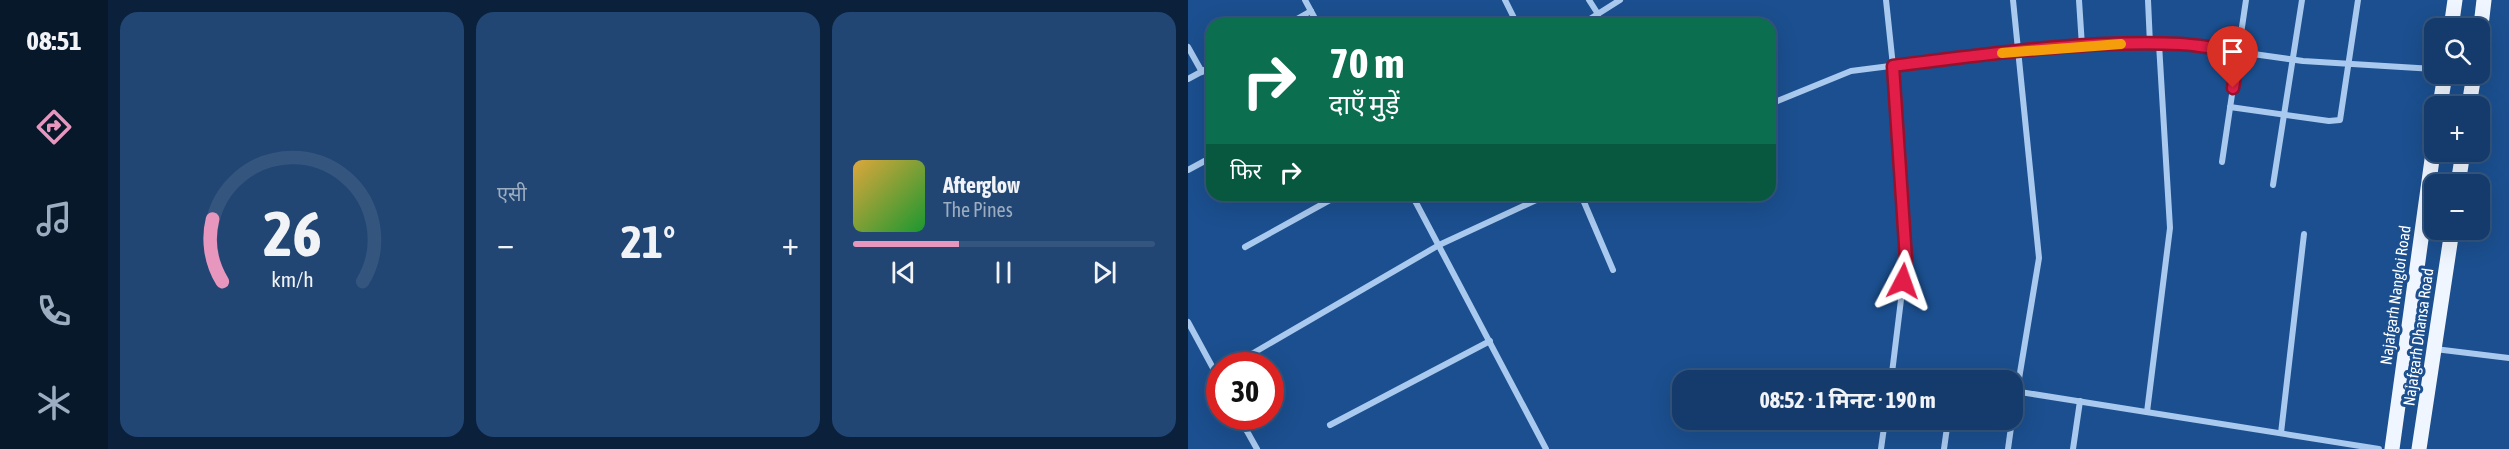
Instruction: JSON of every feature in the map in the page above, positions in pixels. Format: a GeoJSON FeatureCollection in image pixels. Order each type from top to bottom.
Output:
{"type":"FeatureCollection","features":[{"type":"Feature","properties":{"kind":"main road"},"geometry":{"type":"LineString","coordinates":[[2452,18],[2455,0]]}},
{"type":"Feature","properties":{"kind":"main road"},"geometry":{"type":"LineString","coordinates":[[2482,18],[2484,0]]}},
{"type":"Feature","properties":{"kind":"main road","name":"Najafgarh Nangloi Road"},"geometry":{"type":"LineString","coordinates":[[2392,449],[2432,162]]}},
{"type":"Feature","properties":{"kind":"main road","name":"Najafgarh Dhansa Road"},"geometry":{"type":"LineString","coordinates":[[2419,449],[2450,240]]}},
{"type":"Feature","properties":{"kind":"street"},"geometry":{"type":"LineString","coordinates":[[1305,0],[1315,18]]}},
{"type":"Feature","properties":{"kind":"street"},"geometry":{"type":"LineString","coordinates":[[1505,0],[1514,18]]}},
{"type":"Feature","properties":{"kind":"street"},"geometry":{"type":"LineString","coordinates":[[1589,0],[1595,18]]}},
{"type":"Feature","properties":{"kind":"street"},"geometry":{"type":"LineString","coordinates":[[1596,18],[1620,0]]}},
{"type":"Feature","properties":{"kind":"street"},"geometry":{"type":"LineString","coordinates":[[1886,0],[1893,66],[1906,259],[1892,370]]}},
{"type":"Feature","properties":{"kind":"street"},"geometry":{"type":"LineString","coordinates":[[2013,0],[2039,258],[2019,370]]}},
{"type":"Feature","properties":{"kind":"street"},"geometry":{"type":"LineString","coordinates":[[2079,0],[2082,46]]}},
{"type":"Feature","properties":{"kind":"street"},"geometry":{"type":"LineString","coordinates":[[2148,0],[2150,44]]}},
{"type":"Feature","properties":{"kind":"street"},"geometry":{"type":"LineString","coordinates":[[2222,162],[2246,0]]}},
{"type":"Feature","properties":{"kind":"street"},"geometry":{"type":"LineString","coordinates":[[2273,185],[2302,0]]}},
{"type":"Feature","properties":{"kind":"street"},"geometry":{"type":"LineString","coordinates":[[2230,107],[2329,121],[2340,120],[2358,0]]}},
{"type":"Feature","properties":{"kind":"street"},"geometry":{"type":"LineString","coordinates":[[1299,18],[1311,11]]}},
{"type":"Feature","properties":{"kind":"street"},"geometry":{"type":"LineString","coordinates":[[2147,412],[2170,228],[2159,44]]}},
{"type":"Feature","properties":{"kind":"street"},"geometry":{"type":"LineString","coordinates":[[1776,102],[1851,71],[2019,51],[2082,46],[2182,44],[2293,60],[2424,68]]}},
{"type":"Feature","properties":{"kind":"street"},"geometry":{"type":"LineString","coordinates":[[1188,47],[1202,72]]}},
{"type":"Feature","properties":{"kind":"street"},"geometry":{"type":"LineString","coordinates":[[1188,80],[1206,70]]}},
{"type":"Feature","properties":{"kind":"street"},"geometry":{"type":"LineString","coordinates":[[1188,170],[1206,160]]}},
{"type":"Feature","properties":{"kind":"street"},"geometry":{"type":"LineString","coordinates":[[1245,247],[1328,201]]}},
{"type":"Feature","properties":{"kind":"street"},"geometry":{"type":"LineString","coordinates":[[1415,201],[1546,449]]}},
{"type":"Feature","properties":{"kind":"street"},"geometry":{"type":"LineString","coordinates":[[1255,352],[1439,245],[1534,201]]}},
{"type":"Feature","properties":{"kind":"street"},"geometry":{"type":"LineString","coordinates":[[1584,201],[1614,270]]}},
{"type":"Feature","properties":{"kind":"street"},"geometry":{"type":"LineString","coordinates":[[2281,433],[2304,234]]}},
{"type":"Feature","properties":{"kind":"street"},"geometry":{"type":"LineString","coordinates":[[1188,322],[1206,354]]}},
{"type":"Feature","properties":{"kind":"street"},"geometry":{"type":"LineString","coordinates":[[1330,425],[1490,341]]}},
{"type":"Feature","properties":{"kind":"street"},"geometry":{"type":"LineString","coordinates":[[2434,349],[2509,358]]}},
{"type":"Feature","properties":{"kind":"street"},"geometry":{"type":"LineString","coordinates":[[2023,392],[2379,449]]}},
{"type":"Feature","properties":{"kind":"street"},"geometry":{"type":"LineString","coordinates":[[2073,449],[2080,401]]}},
{"type":"Feature","properties":{"kind":"street"},"geometry":{"type":"LineString","coordinates":[[1246,430],[1257,449]]}},
{"type":"Feature","properties":{"kind":"street"},"geometry":{"type":"LineString","coordinates":[[1881,449],[1884,430]]}},
{"type":"Feature","properties":{"kind":"street"},"geometry":{"type":"LineString","coordinates":[[1944,449],[1947,430]]}},
{"type":"Feature","properties":{"kind":"street"},"geometry":{"type":"LineString","coordinates":[[2008,449],[2011,430]]}},
{"type":"Feature","properties":{"kind":"slow traffic"},"geometry":{"type":"LineString","coordinates":[[2002,53],[2121,44]]}},
{"type":"Feature","properties":{"kind":"route"},"geometry":{"type":"LineString","coordinates":[[1903,281],[1906,259],[1893,66],[1984,54],[2104,44],[2182,44],[2239,52],[2233,88]]}}]}
